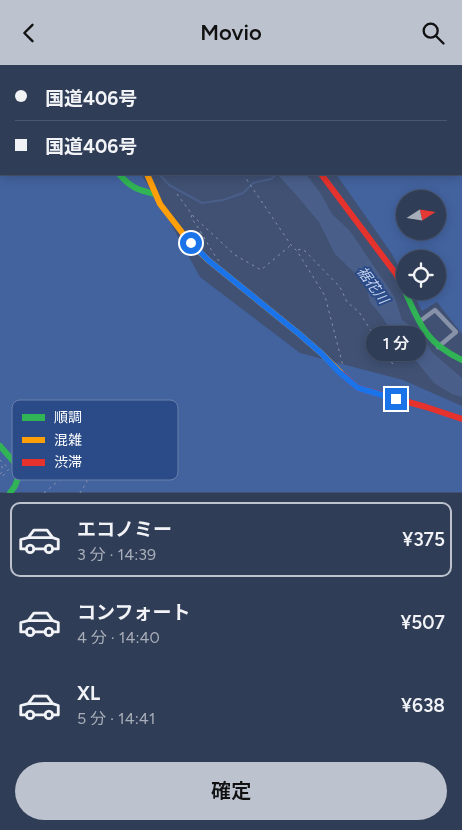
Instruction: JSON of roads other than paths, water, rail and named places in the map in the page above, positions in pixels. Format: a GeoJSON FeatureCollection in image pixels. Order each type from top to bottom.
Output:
{"type":"FeatureCollection","features":[{"type":"Feature","properties":{"kind":"main road"},"geometry":{"type":"LineString","coordinates":[[120,175],[138,190],[154,194]]}},
{"type":"Feature","properties":{"kind":"main road"},"geometry":{"type":"LineString","coordinates":[[147,175],[160,204],[176,226],[208,260],[298,333],[358,388],[462,419]]}},
{"type":"Feature","properties":{"kind":"main road"},"geometry":{"type":"LineString","coordinates":[[322,175],[396,273]]}},
{"type":"Feature","properties":{"kind":"main road"},"geometry":{"type":"LineString","coordinates":[[409,300],[428,338],[438,347],[462,361]]}},
{"type":"Feature","properties":{"kind":"main road"},"geometry":{"type":"LineString","coordinates":[[0,446],[12,459]]}},
{"type":"Feature","properties":{"kind":"main road"},"geometry":{"type":"LineString","coordinates":[[10,493],[17,480]]}},
{"type":"Feature","properties":{"kind":"street"},"geometry":{"type":"LineString","coordinates":[[419,322],[436,310],[456,332],[438,347]]}},
{"type":"Feature","properties":{"kind":"water","name":"裾花川"},"geometry":{"type":"Polygon","coordinates":[[[278,175],[307,175],[321,194],[332,214],[350,231],[390,290],[402,320],[414,326],[433,353],[462,378],[462,397],[452,394],[434,383],[413,357],[405,352],[370,302],[364,282],[335,254],[319,222],[278,175]]]}},
{"type":"Feature","properties":{"kind":"waterway"},"geometry":{"type":"LineString","coordinates":[[160,175],[169,185],[202,203],[223,200],[243,193],[253,183],[271,179],[276,175]]}}]}
